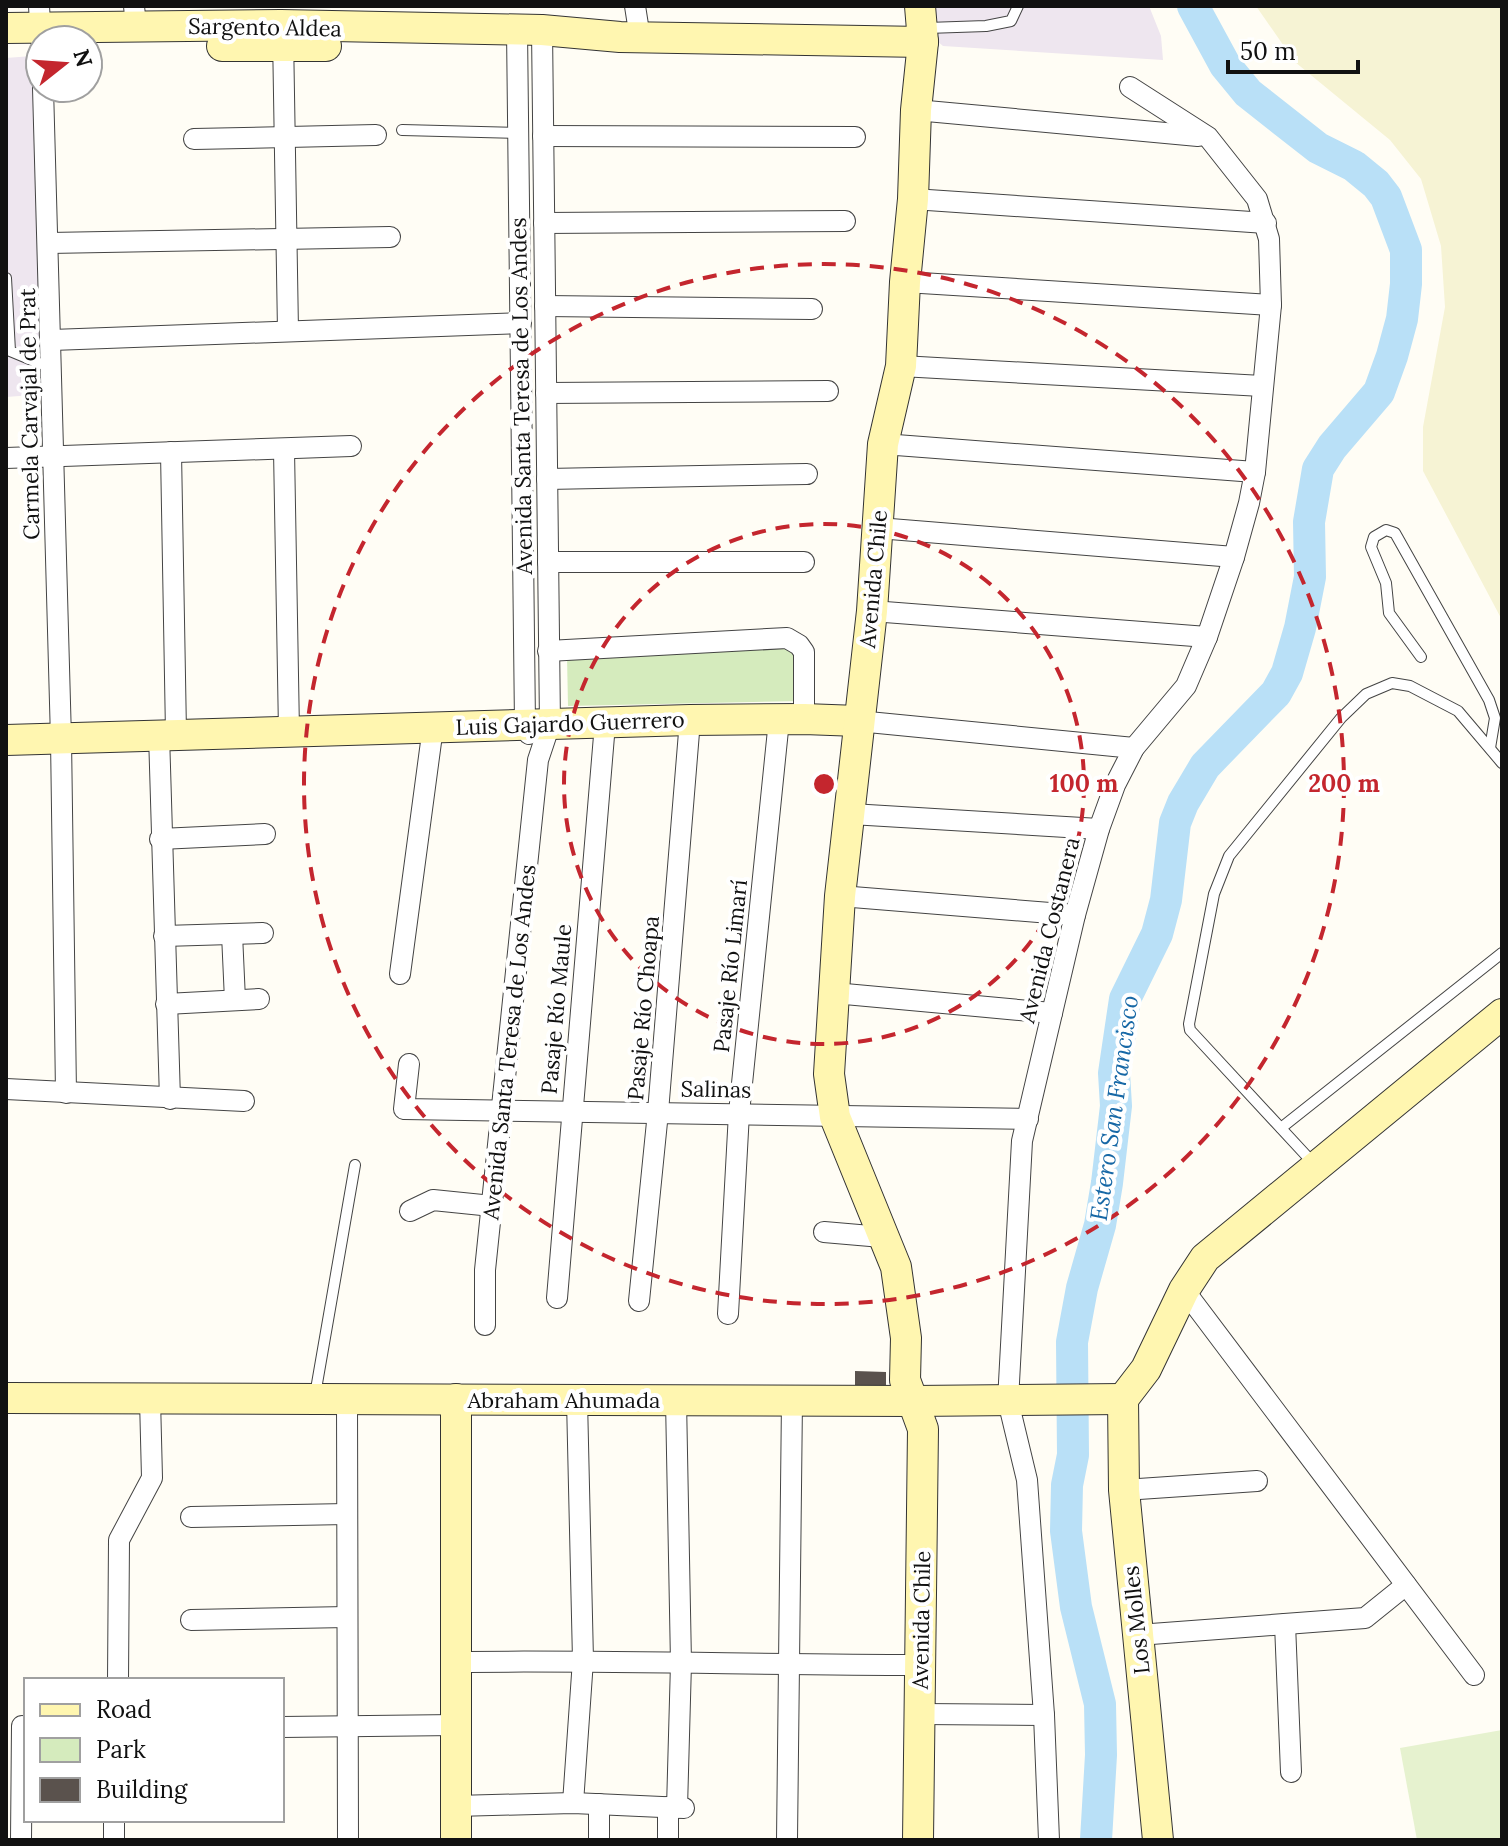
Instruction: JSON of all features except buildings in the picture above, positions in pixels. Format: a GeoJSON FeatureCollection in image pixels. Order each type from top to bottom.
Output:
{"type":"FeatureCollection","features":[{"type":"Feature","properties":{"kind":"street"},"geometry":{"type":"LineString","coordinates":[[630,38],[635,6]]}},
{"type":"Feature","properties":{"kind":"street","name":"Sargento Aldea"},"geometry":{"type":"LineString","coordinates":[[77,24],[135,16],[225,16],[283,36]]}},
{"type":"Feature","properties":{"kind":"street","name":"Sargento Aldea"},"geometry":{"type":"LineString","coordinates":[[283,36],[314,16],[530,38]]}},
{"type":"Feature","properties":{"kind":"street","name":"Sargento Aldea"},"geometry":{"type":"LineString","coordinates":[[104,43],[283,36],[630,38],[922,25]]}},
{"type":"Feature","properties":{"kind":"street","name":"Avenida Chile"},"geometry":{"type":"LineString","coordinates":[[918,1840],[923,1429],[905,1380],[906,1338],[896,1267],[835,1117],[829,1074],[840,896],[872,611],[883,444],[901,366],[922,25]]}},
{"type":"Feature","properties":{"kind":"street"},"geometry":{"type":"LineString","coordinates":[[283,36],[288,331]]}},
{"type":"Feature","properties":{"kind":"street","name":"Avenida Santa Teresa de Los Andes"},"geometry":{"type":"LineString","coordinates":[[485,1325],[485,1270],[538,760],[517,133],[530,38]]}},
{"type":"Feature","properties":{"kind":"street","name":"Avenida Santa Teresa de Los Andes"},"geometry":{"type":"LineString","coordinates":[[530,38],[543,136],[548,562],[548,651],[538,724]]}},
{"type":"Feature","properties":{"kind":"street","name":"Avenida Costanera"},"geometry":{"type":"LineString","coordinates":[[1049,1840],[1044,1715],[1027,1480],[1008,1401],[1022,1141],[1075,915],[1099,829],[1115,785],[1134,748],[1186,686],[1207,637],[1234,557],[1255,472],[1271,305],[1269,239],[1257,199],[1208,137],[1130,87]]}},
{"type":"Feature","properties":{"kind":"street","name":"Carmela Carvajal de Prat"},"geometry":{"type":"LineString","coordinates":[[44,104],[52,340],[66,1093]]}},
{"type":"Feature","properties":{"kind":"street"},"geometry":{"type":"LineString","coordinates":[[916,110],[1170,131],[1208,137]]}},
{"type":"Feature","properties":{"kind":"street"},"geometry":{"type":"LineString","coordinates":[[194,139],[376,135]]}},
{"type":"Feature","properties":{"kind":"street"},"geometry":{"type":"LineString","coordinates":[[543,136],[855,137]]}},
{"type":"Feature","properties":{"kind":"street"},"geometry":{"type":"LineString","coordinates":[[913,199],[1266,223]]}},
{"type":"Feature","properties":{"kind":"street"},"geometry":{"type":"LineString","coordinates":[[544,223],[845,221]]}},
{"type":"Feature","properties":{"kind":"street"},"geometry":{"type":"LineString","coordinates":[[49,243],[390,237]]}},
{"type":"Feature","properties":{"kind":"street"},"geometry":{"type":"LineString","coordinates":[[905,282],[1271,305]]}},
{"type":"Feature","properties":{"kind":"street"},"geometry":{"type":"LineString","coordinates":[[545,306],[812,309]]}},
{"type":"Feature","properties":{"kind":"street"},"geometry":{"type":"LineString","coordinates":[[52,340],[521,323]]}},
{"type":"Feature","properties":{"kind":"street"},"geometry":{"type":"LineString","coordinates":[[901,366],[1262,386]]}},
{"type":"Feature","properties":{"kind":"street"},"geometry":{"type":"LineString","coordinates":[[546,393],[828,391]]}},
{"type":"Feature","properties":{"kind":"street"},"geometry":{"type":"LineString","coordinates":[[883,444],[1255,472]]}},
{"type":"Feature","properties":{"kind":"street"},"geometry":{"type":"LineString","coordinates":[[6,458],[351,446]]}},
{"type":"Feature","properties":{"kind":"street"},"geometry":{"type":"LineString","coordinates":[[284,450],[289,731]]}},
{"type":"Feature","properties":{"kind":"street"},"geometry":{"type":"LineString","coordinates":[[170,1099],[160,839],[167,734],[171,452]]}},
{"type":"Feature","properties":{"kind":"street"},"geometry":{"type":"LineString","coordinates":[[547,479],[807,474]]}},
{"type":"Feature","properties":{"kind":"street"},"geometry":{"type":"LineString","coordinates":[[878,528],[1234,557]]}},
{"type":"Feature","properties":{"kind":"street"},"geometry":{"type":"LineString","coordinates":[[548,562],[804,562]]}},
{"type":"Feature","properties":{"kind":"street"},"geometry":{"type":"LineString","coordinates":[[872,611],[1207,637]]}},
{"type":"Feature","properties":{"kind":"street","name":"Pasaje Río Limarí"},"geometry":{"type":"LineString","coordinates":[[548,651],[787,638],[804,652],[791,719],[739,1113],[728,1314]]}},
{"type":"Feature","properties":{"kind":"street","name":"Luis Gajardo Guerrero"},"geometry":{"type":"LineString","coordinates":[[6,740],[791,719],[858,721],[1134,748]]}},
{"type":"Feature","properties":{"kind":"street","name":"Pasaje Río Choapa"},"geometry":{"type":"LineString","coordinates":[[639,1301],[658,1112],[690,720]]}},
{"type":"Feature","properties":{"kind":"street","name":"Pasaje Río Maule"},"geometry":{"type":"LineString","coordinates":[[557,1298],[605,724]]}},
{"type":"Feature","properties":{"kind":"street"},"geometry":{"type":"LineString","coordinates":[[400,974],[433,727]]}},
{"type":"Feature","properties":{"kind":"street"},"geometry":{"type":"LineString","coordinates":[[851,814],[1099,829]]}},
{"type":"Feature","properties":{"kind":"street"},"geometry":{"type":"LineString","coordinates":[[160,839],[265,834]]}},
{"type":"Feature","properties":{"kind":"street"},"geometry":{"type":"LineString","coordinates":[[840,896],[1075,915]]}},
{"type":"Feature","properties":{"kind":"street"},"geometry":{"type":"LineString","coordinates":[[164,936],[263,933]]}},
{"type":"Feature","properties":{"kind":"street"},"geometry":{"type":"LineString","coordinates":[[232,934],[235,1000]]}},
{"type":"Feature","properties":{"kind":"street"},"geometry":{"type":"LineString","coordinates":[[834,993],[1052,1013]]}},
{"type":"Feature","properties":{"kind":"street"},"geometry":{"type":"LineString","coordinates":[[166,1004],[259,999]]}},
{"type":"Feature","properties":{"kind":"street"},"geometry":{"type":"LineString","coordinates":[[1113,1399],[1146,1369],[1184,1290],[1205,1258],[1502,1014]]}},
{"type":"Feature","properties":{"kind":"street","name":"Salinas"},"geometry":{"type":"LineString","coordinates":[[409,1064],[404,1109],[1028,1119]]}},
{"type":"Feature","properties":{"kind":"street"},"geometry":{"type":"LineString","coordinates":[[6,1089],[244,1101]]}},
{"type":"Feature","properties":{"kind":"street"},"geometry":{"type":"LineString","coordinates":[[410,1211],[433,1200],[492,1206]]}},
{"type":"Feature","properties":{"kind":"street"},"geometry":{"type":"LineString","coordinates":[[824,1232],[882,1237]]}},
{"type":"Feature","properties":{"kind":"street"},"geometry":{"type":"LineString","coordinates":[[1184,1290],[1474,1675]]}},
{"type":"Feature","properties":{"kind":"street","name":"Abraham Ahumada"},"geometry":{"type":"LineString","coordinates":[[6,1398],[1113,1399]]}},
{"type":"Feature","properties":{"kind":"street"},"geometry":{"type":"LineString","coordinates":[[118,1678],[119,1540],[152,1478],[150,1399]]}},
{"type":"Feature","properties":{"kind":"street"},"geometry":{"type":"LineString","coordinates":[[347,1399],[348,1840]]}},
{"type":"Feature","properties":{"kind":"street"},"geometry":{"type":"LineString","coordinates":[[456,1399],[456,1840]]}},
{"type":"Feature","properties":{"kind":"street","name":"Los Molles"},"geometry":{"type":"LineString","coordinates":[[1113,1399],[1158,1840]]}},
{"type":"Feature","properties":{"kind":"street"},"geometry":{"type":"LineString","coordinates":[[573,1803],[583,1660],[577,1400]]}},
{"type":"Feature","properties":{"kind":"street"},"geometry":{"type":"LineString","coordinates":[[668,1840],[676,1808],[681,1663],[676,1400]]}},
{"type":"Feature","properties":{"kind":"street"},"geometry":{"type":"LineString","coordinates":[[787,1840],[792,1400]]}},
{"type":"Feature","properties":{"kind":"street"},"geometry":{"type":"LineString","coordinates":[[1124,1490],[1257,1481]]}},
{"type":"Feature","properties":{"kind":"street"},"geometry":{"type":"LineString","coordinates":[[191,1517],[347,1514]]}},
{"type":"Feature","properties":{"kind":"street"},"geometry":{"type":"LineString","coordinates":[[1138,1635],[1365,1618],[1406,1585]]}},
{"type":"Feature","properties":{"kind":"street"},"geometry":{"type":"LineString","coordinates":[[191,1620],[347,1617]]}},
{"type":"Feature","properties":{"kind":"street"},"geometry":{"type":"LineString","coordinates":[[1285,1624],[1291,1772]]}},
{"type":"Feature","properties":{"kind":"street"},"geometry":{"type":"LineString","coordinates":[[456,1662],[583,1660],[920,1665]]}},
{"type":"Feature","properties":{"kind":"street"},"geometry":{"type":"LineString","coordinates":[[921,1714],[1044,1715]]}},
{"type":"Feature","properties":{"kind":"street"},"geometry":{"type":"LineString","coordinates":[[284,1727],[456,1725]]}},
{"type":"Feature","properties":{"kind":"street"},"geometry":{"type":"LineString","coordinates":[[18,1726],[21,1840]]}},
{"type":"Feature","properties":{"kind":"street"},"geometry":{"type":"LineString","coordinates":[[456,1806],[573,1803],[676,1808]]}},
{"type":"Feature","properties":{"kind":"street"},"geometry":{"type":"LineString","coordinates":[[599,1804],[599,1840]]}},
{"type":"Feature","properties":{"kind":"lane"},"geometry":{"type":"LineString","coordinates":[[922,25],[986,26],[1011,21],[1018,6]]}},
{"type":"Feature","properties":{"kind":"lane"},"geometry":{"type":"LineString","coordinates":[[402,130],[517,133]]}},
{"type":"Feature","properties":{"kind":"lane"},"geometry":{"type":"LineString","coordinates":[[6,278],[10,351],[52,369]]}},
{"type":"Feature","properties":{"kind":"lane"},"geometry":{"type":"LineString","coordinates":[[1421,657],[1389,613],[1386,583],[1371,547],[1374,537],[1386,530],[1395,533],[1489,700],[1495,718],[1490,748]]}},
{"type":"Feature","properties":{"kind":"lane"},"geometry":{"type":"LineString","coordinates":[[1316,1166],[1190,1030],[1214,894],[1229,856],[1341,718],[1366,694],[1392,683],[1410,686],[1458,711],[1502,763]]}},
{"type":"Feature","properties":{"kind":"lane"},"geometry":{"type":"LineString","coordinates":[[1281,1128],[1502,953]]}},
{"type":"Feature","properties":{"kind":"lane"},"geometry":{"type":"LineString","coordinates":[[314,1399],[355,1165]]}},
{"type":"Feature","properties":{"kind":"shaded area"},"geometry":{"type":"Polygon","coordinates":[[[924,6],[1149,6],[1161,36],[1163,60],[943,46],[926,32],[924,6]]]}},
{"type":"Feature","properties":{"kind":"shaded area"},"geometry":{"type":"Polygon","coordinates":[[[1256,6],[1502,6],[1502,620],[1423,471],[1423,427],[1445,307],[1441,246],[1421,179],[1390,140],[1295,62],[1256,6]]]}},
{"type":"Feature","properties":{"kind":"shaded area"},"geometry":{"type":"Polygon","coordinates":[[[24,57],[24,104],[34,104],[46,394],[6,397],[6,58],[24,57]]]}},
{"type":"Feature","properties":{"kind":"green space"},"geometry":{"type":"Polygon","coordinates":[[[791,642],[800,656],[801,701],[568,706],[567,656],[791,642]]]}},
{"type":"Feature","properties":{"kind":"green space"},"geometry":{"type":"Polygon","coordinates":[[[1502,1730],[1502,1840],[1417,1840],[1400,1748],[1502,1730]]]}},
{"type":"Feature","properties":{"kind":"waterway","name":"Estero San Francisco"},"geometry":{"type":"LineString","coordinates":[[1096,1840],[1101,1755],[1100,1704],[1076,1607],[1066,1531],[1067,1485],[1073,1455],[1072,1342],[1107,1183],[1116,1106],[1114,1073],[1125,999],[1157,934],[1166,900],[1175,823],[1183,803],[1205,766],[1276,693],[1287,673],[1310,577],[1309,522],[1318,469],[1332,447],[1379,392],[1402,319],[1406,284],[1406,250],[1386,197],[1354,166],[1318,148],[1248,93],[1225,65],[1193,6]]}}]}
